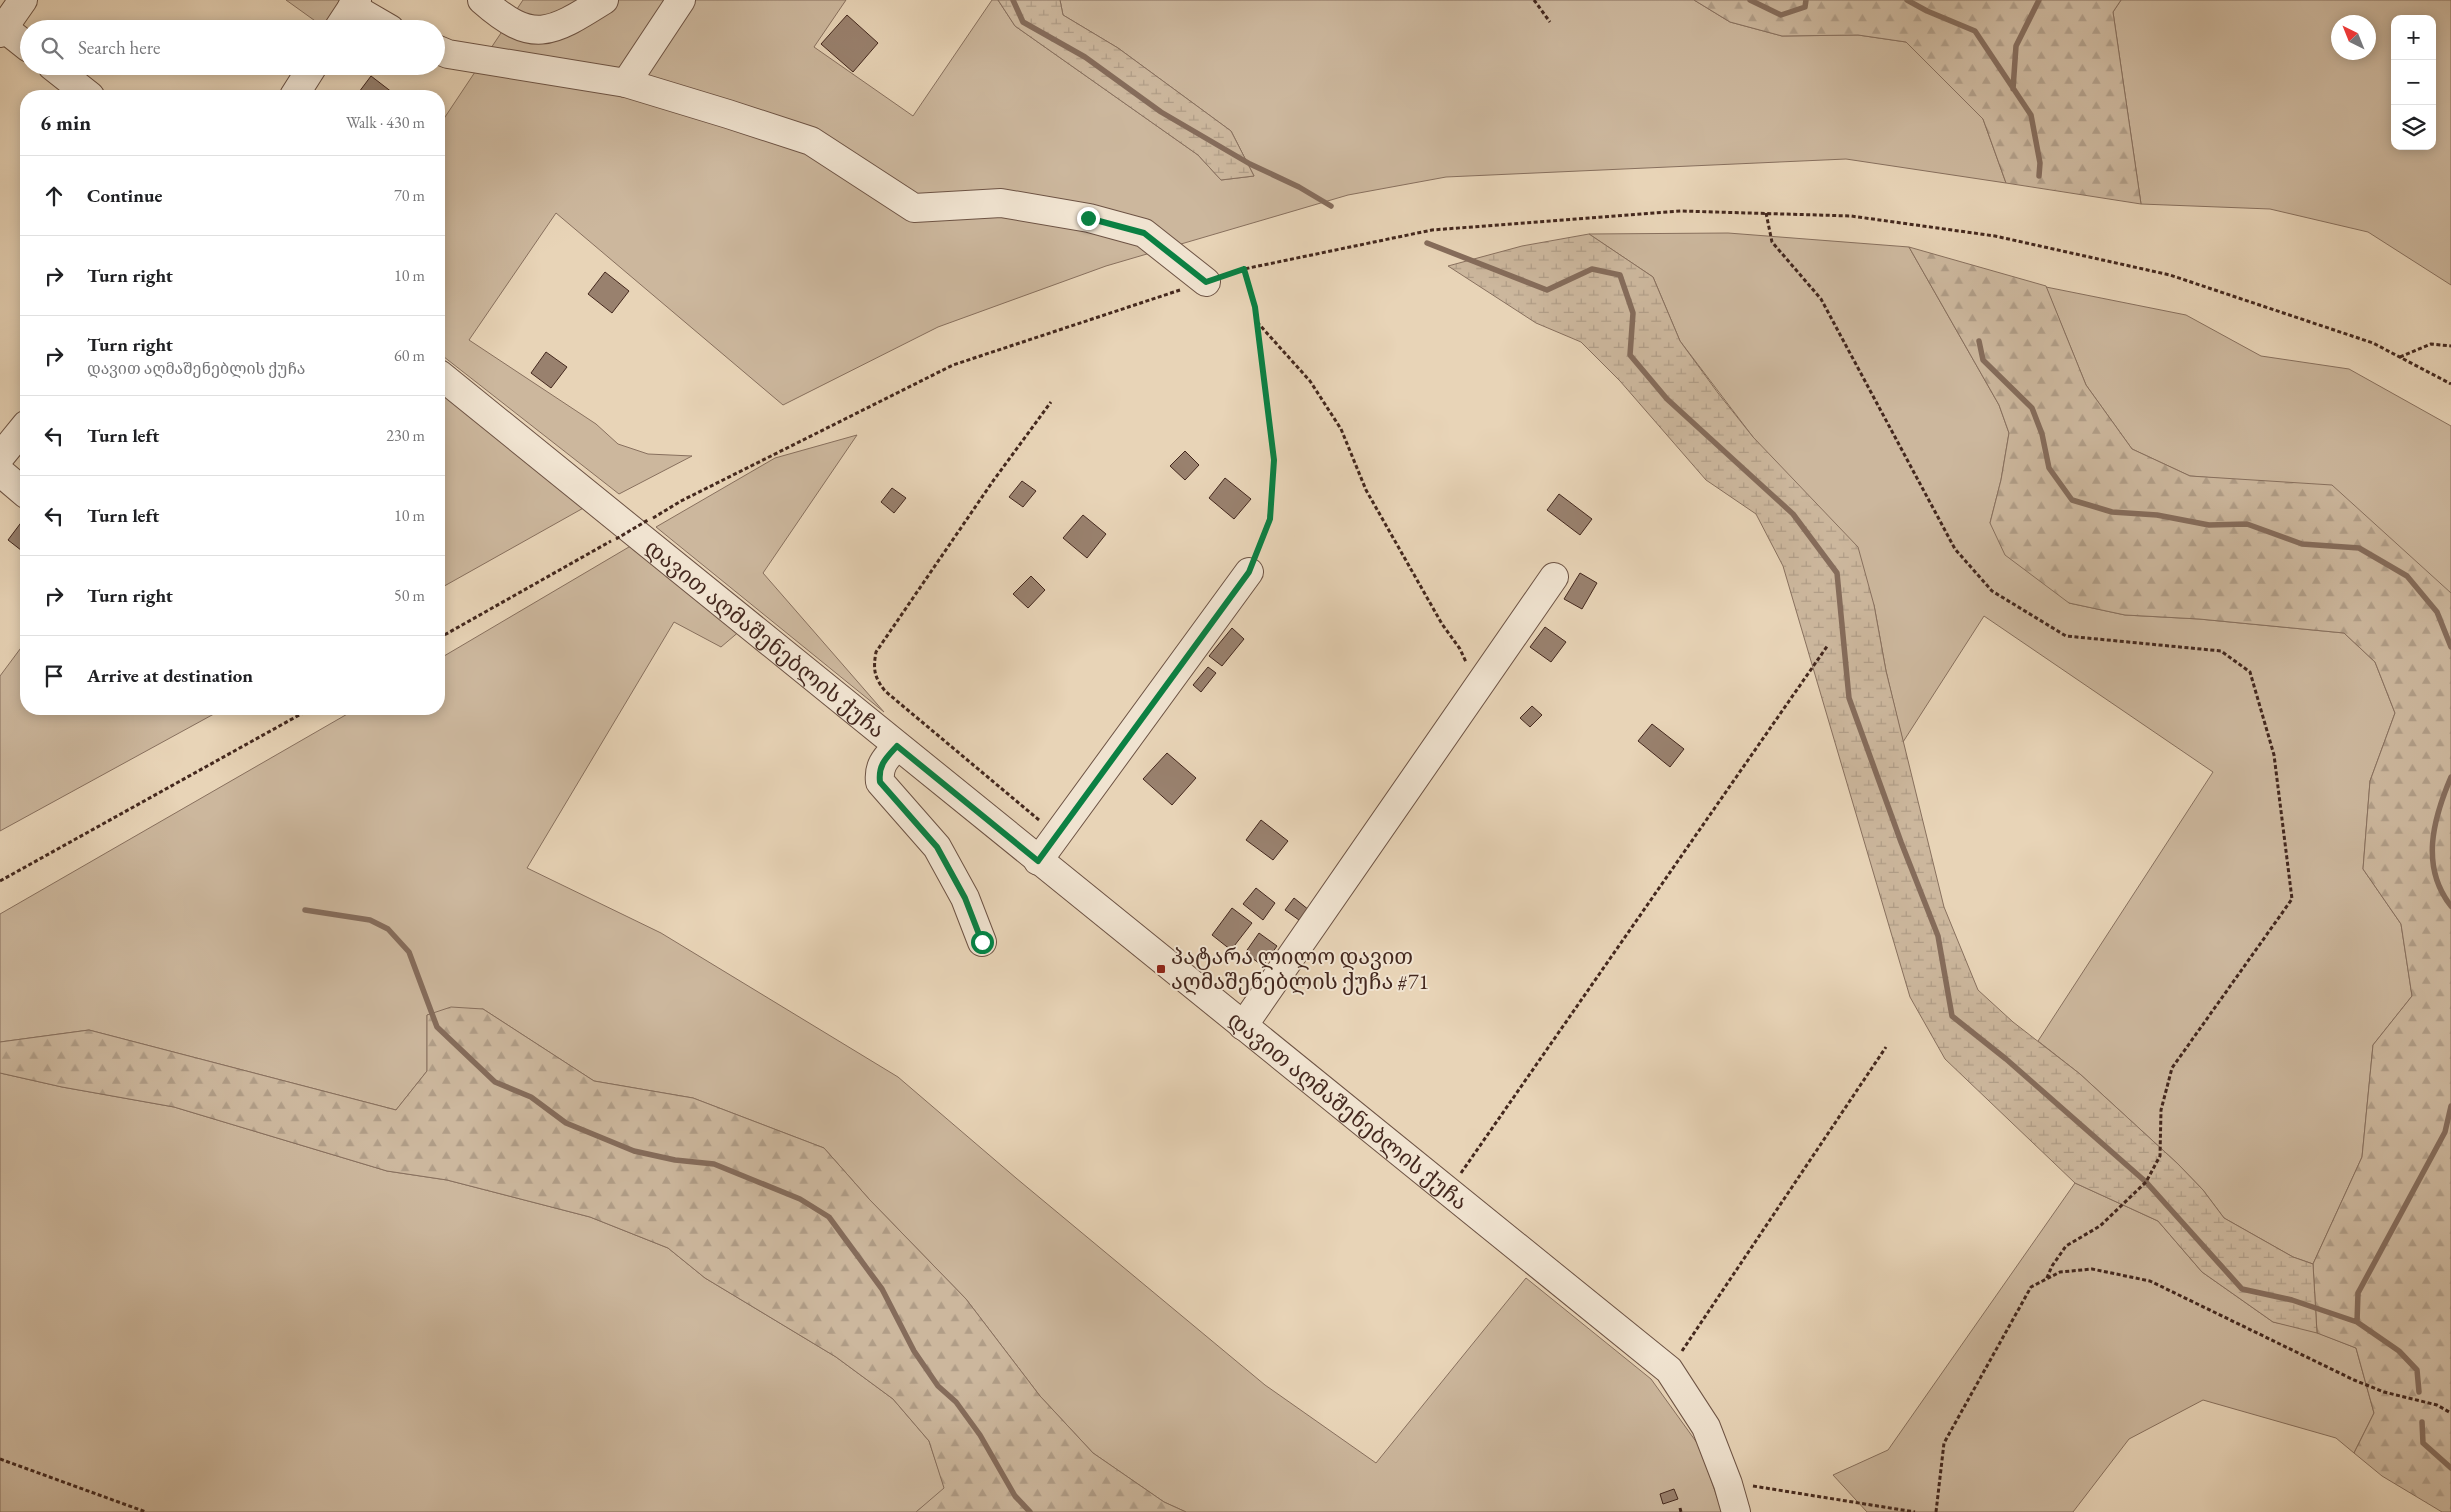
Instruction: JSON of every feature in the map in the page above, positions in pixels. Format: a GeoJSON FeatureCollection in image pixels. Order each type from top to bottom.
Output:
{"type":"FeatureCollection","features":[{"type":"Feature","properties":{"kind":"street"},"geometry":{"type":"LineString","coordinates":[[20,42],[1,29],[23,0]]}},
{"type":"Feature","properties":{"kind":"street"},"geometry":{"type":"LineString","coordinates":[[482,0],[500,16],[530,31],[543,30],[574,19],[604,0]]}},
{"type":"Feature","properties":{"kind":"street"},"geometry":{"type":"LineString","coordinates":[[626,83],[681,0]]}},
{"type":"Feature","properties":{"kind":"street"},"geometry":{"type":"LineString","coordinates":[[349,12],[368,20]]}},
{"type":"Feature","properties":{"kind":"street"},"geometry":{"type":"LineString","coordinates":[[445,53],[626,83],[811,142],[914,208],[948,208],[1001,203],[1088,218],[1144,233],[1206,282]]}},
{"type":"Feature","properties":{"kind":"street"},"geometry":{"type":"LineString","coordinates":[[63,75],[82,90]]}},
{"type":"Feature","properties":{"kind":"street"},"geometry":{"type":"LineString","coordinates":[[298,90],[307,75]]}},
{"type":"Feature","properties":{"kind":"street","name":"დავით აღმაშენებლის ქუჩა"},"geometry":{"type":"LineString","coordinates":[[445,379],[1038,861],[1669,1370],[1706,1427],[1728,1484],[1736,1512]]}},
{"type":"Feature","properties":{"kind":"street"},"geometry":{"type":"LineString","coordinates":[[0,457],[20,432]]}},
{"type":"Feature","properties":{"kind":"street"},"geometry":{"type":"LineString","coordinates":[[0,472],[20,489]]}},
{"type":"Feature","properties":{"kind":"street"},"geometry":{"type":"LineString","coordinates":[[1038,861],[1249,572]]}},
{"type":"Feature","properties":{"kind":"street"},"geometry":{"type":"LineString","coordinates":[[1242,1026],[1554,577]]}},
{"type":"Feature","properties":{"kind":"street"},"geometry":{"type":"LineString","coordinates":[[897,746],[878,772],[880,782],[937,847],[965,898],[982,942]]}},
{"type":"Feature","properties":{"kind":"path"},"geometry":{"type":"LineString","coordinates":[[1534,0],[1550,22]]}},
{"type":"Feature","properties":{"kind":"path"},"geometry":{"type":"LineString","coordinates":[[445,635],[681,501],[953,365],[1244,269],[1432,230],[1681,211],[1851,216],[1995,236],[2170,274],[2373,343],[2451,384]]}},
{"type":"Feature","properties":{"kind":"path"},"geometry":{"type":"LineString","coordinates":[[1766,213],[1772,242],[1821,299],[1955,549],[1992,591],[2066,636],[2221,651],[2250,672],[2274,754],[2292,899],[2172,1068],[2161,1110],[2160,1156],[2146,1182],[2100,1226],[2066,1246],[2052,1266],[2046,1280]]}},
{"type":"Feature","properties":{"kind":"path"},"geometry":{"type":"LineString","coordinates":[[1244,269],[1257,322],[1274,460],[1270,519],[1249,572]]}},
{"type":"Feature","properties":{"kind":"path"},"geometry":{"type":"LineString","coordinates":[[1257,322],[1310,381],[1341,429],[1366,490],[1442,624],[1460,649],[1476,689]]}},
{"type":"Feature","properties":{"kind":"path"},"geometry":{"type":"LineString","coordinates":[[2400,357],[2431,344],[2451,346]]}},
{"type":"Feature","properties":{"kind":"path"},"geometry":{"type":"LineString","coordinates":[[1051,402],[993,481],[876,652],[873,667],[876,680],[885,691],[1057,834]]}},
{"type":"Feature","properties":{"kind":"path"},"geometry":{"type":"LineString","coordinates":[[1448,1192],[1828,645]]}},
{"type":"Feature","properties":{"kind":"path"},"geometry":{"type":"LineString","coordinates":[[0,881],[299,715]]}},
{"type":"Feature","properties":{"kind":"path"},"geometry":{"type":"LineString","coordinates":[[1669,1370],[1886,1047]]}},
{"type":"Feature","properties":{"kind":"path"},"geometry":{"type":"LineString","coordinates":[[1936,1512],[1944,1443],[2031,1287],[2060,1272],[2092,1269],[2150,1281],[2354,1380],[2384,1392],[2437,1405],[2451,1413]]}},
{"type":"Feature","properties":{"kind":"path"},"geometry":{"type":"LineString","coordinates":[[0,1459],[146,1512]]}},
{"type":"Feature","properties":{"kind":"path"},"geometry":{"type":"LineString","coordinates":[[1728,1484],[1776,1489],[1915,1512]]}},
{"type":"Feature","properties":{"kind":"green space"},"geometry":{"type":"Polygon","coordinates":[[[286,0],[344,0],[330,20],[314,20],[286,0]]]}},
{"type":"Feature","properties":{"kind":"green space"},"geometry":{"type":"Polygon","coordinates":[[[523,0],[846,0],[814,47],[913,116],[992,0],[998,0],[1015,26],[1198,155],[1221,180],[1254,176],[1231,131],[1118,48],[1063,15],[1060,0],[1694,0],[1730,22],[1782,36],[1858,35],[1906,42],[1983,119],[2006,183],[1846,159],[1446,177],[1348,195],[1106,266],[938,327],[783,405],[556,213],[469,340],[596,424],[618,444],[648,454],[692,456],[619,494],[445,358],[445,117],[523,0]]]}},
{"type":"Feature","properties":{"kind":"green space"},"geometry":{"type":"Polygon","coordinates":[[[998,0],[1060,0],[1063,15],[1118,48],[1231,131],[1254,176],[1221,180],[1198,155],[1015,26],[998,0]]]}},
{"type":"Feature","properties":{"kind":"green space"},"geometry":{"type":"Polygon","coordinates":[[[1694,0],[2121,0],[2113,12],[2141,204],[2006,183],[1983,119],[1906,42],[1858,35],[1782,36],[1730,22],[1694,0]]]}},
{"type":"Feature","properties":{"kind":"green space"},"geometry":{"type":"Polygon","coordinates":[[[2121,0],[2451,0],[2451,285],[2368,232],[2270,209],[2141,204],[2113,12],[2121,0]]]}},
{"type":"Feature","properties":{"kind":"green space"},"geometry":{"type":"Polygon","coordinates":[[[1728,233],[1909,247],[1999,405],[2009,433],[2001,480],[1990,523],[2069,603],[2125,615],[2199,619],[2344,633],[2375,662],[2395,713],[2370,781],[2363,869],[2401,924],[2412,996],[2373,1045],[2362,1157],[2313,1264],[2293,1257],[2224,1218],[2203,1190],[2178,1164],[2080,1074],[2038,1041],[2213,772],[1984,616],[1903,742],[1886,671],[1874,605],[1753,437],[1680,341],[1653,277],[1589,234],[1728,233]]]}},
{"type":"Feature","properties":{"kind":"green space"},"geometry":{"type":"Polygon","coordinates":[[[1589,234],[1653,277],[1680,341],[1718,393],[1753,437],[1858,547],[1874,605],[1886,671],[1944,907],[1978,990],[2013,1022],[2080,1074],[2178,1164],[2203,1190],[2224,1218],[2293,1257],[2313,1264],[2317,1333],[2273,1322],[2202,1272],[2158,1221],[2075,1183],[1945,1059],[1910,997],[1783,566],[1756,514],[1706,480],[1620,381],[1581,342],[1536,323],[1448,266],[1522,246],[1589,234]]]}},
{"type":"Feature","properties":{"kind":"green space"},"geometry":{"type":"Polygon","coordinates":[[[1909,247],[2046,286],[2086,385],[2132,449],[2190,476],[2332,485],[2451,593],[2451,1512],[2442,1512],[2382,1476],[2354,1453],[2374,1413],[2356,1348],[2317,1333],[2313,1264],[2362,1157],[2373,1045],[2412,996],[2401,924],[2363,869],[2370,781],[2395,713],[2375,662],[2344,633],[2199,619],[2125,615],[2069,603],[2005,555],[1990,523],[2001,480],[2009,433],[1999,405],[1909,247]]]}},
{"type":"Feature","properties":{"kind":"green space"},"geometry":{"type":"Polygon","coordinates":[[[2046,287],[2186,315],[2261,356],[2349,369],[2451,426],[2451,593],[2252,481],[2190,476],[2132,449],[2086,385],[2046,287]]]}},
{"type":"Feature","properties":{"kind":"green space"},"geometry":{"type":"Polygon","coordinates":[[[445,395],[587,506],[445,586],[445,395]]]}},
{"type":"Feature","properties":{"kind":"green space"},"geometry":{"type":"Polygon","coordinates":[[[857,435],[763,573],[884,712],[656,527],[775,458],[857,435]]]}},
{"type":"Feature","properties":{"kind":"green space"},"geometry":{"type":"Polygon","coordinates":[[[634,544],[741,630],[721,647],[674,622],[527,868],[661,933],[898,1077],[1016,1178],[1265,1385],[1376,1463],[1526,1278],[1651,1379],[1700,1447],[1722,1512],[1186,1512],[1164,1502],[1093,1453],[1040,1396],[966,1299],[869,1199],[824,1148],[693,1098],[594,1081],[483,1009],[427,1015],[427,1071],[396,1110],[89,1030],[0,1042],[0,914],[346,715],[445,715],[445,655],[634,544]]]}},
{"type":"Feature","properties":{"kind":"green space"},"geometry":{"type":"Polygon","coordinates":[[[20,649],[20,715],[212,715],[0,831],[0,676],[20,649]]]}},
{"type":"Feature","properties":{"kind":"green space"},"geometry":{"type":"Polygon","coordinates":[[[451,1007],[483,1009],[594,1081],[693,1098],[824,1148],[869,1199],[966,1299],[1040,1396],[1093,1453],[1164,1502],[1186,1512],[916,1512],[944,1488],[929,1441],[893,1399],[836,1357],[705,1278],[668,1248],[590,1217],[447,1180],[387,1171],[174,1107],[62,1087],[0,1073],[0,1042],[89,1030],[396,1110],[427,1071],[427,1015],[451,1007]]]}},
{"type":"Feature","properties":{"kind":"green space"},"geometry":{"type":"Polygon","coordinates":[[[0,1073],[62,1087],[174,1107],[387,1171],[447,1180],[590,1217],[668,1248],[705,1278],[836,1357],[893,1399],[929,1441],[945,1489],[916,1512],[0,1512],[0,1073]]]}},
{"type":"Feature","properties":{"kind":"green space"},"geometry":{"type":"Polygon","coordinates":[[[2075,1183],[2158,1221],[2202,1272],[2273,1322],[2308,1329],[2356,1348],[2374,1413],[2354,1453],[2336,1438],[2203,1400],[2129,1439],[2073,1512],[1867,1512],[1833,1475],[1888,1450],[2075,1183]]]}},
{"type":"Feature","properties":{"kind":"building"},"geometry":{"type":"Polygon","coordinates":[[[847,15],[878,43],[853,72],[821,44],[847,15]]]}},
{"type":"Feature","properties":{"kind":"building"},"geometry":{"type":"Polygon","coordinates":[[[371,76],[389,90],[360,90],[371,76]]]}},
{"type":"Feature","properties":{"kind":"building"},"geometry":{"type":"Polygon","coordinates":[[[605,272],[629,291],[612,313],[588,294],[605,272]]]}},
{"type":"Feature","properties":{"kind":"building"},"geometry":{"type":"Polygon","coordinates":[[[546,352],[567,367],[551,388],[531,373],[546,352]]]}},
{"type":"Feature","properties":{"kind":"building"},"geometry":{"type":"Polygon","coordinates":[[[1185,451],[1199,465],[1185,480],[1170,466],[1185,451]]]}},
{"type":"Feature","properties":{"kind":"building"},"geometry":{"type":"Polygon","coordinates":[[[1225,478],[1251,499],[1234,519],[1209,498],[1225,478]]]}},
{"type":"Feature","properties":{"kind":"building"},"geometry":{"type":"Polygon","coordinates":[[[1022,481],[1036,491],[1023,507],[1009,497],[1022,481]]]}},
{"type":"Feature","properties":{"kind":"building"},"geometry":{"type":"Polygon","coordinates":[[[892,488],[906,498],[894,513],[881,502],[892,488]]]}},
{"type":"Feature","properties":{"kind":"building"},"geometry":{"type":"Polygon","coordinates":[[[1559,494],[1592,519],[1580,535],[1547,510],[1559,494]]]}},
{"type":"Feature","properties":{"kind":"building"},"geometry":{"type":"Polygon","coordinates":[[[1083,515],[1106,534],[1087,558],[1063,538],[1083,515]]]}},
{"type":"Feature","properties":{"kind":"building"},"geometry":{"type":"Polygon","coordinates":[[[20,524],[20,549],[8,540],[20,524]]]}},
{"type":"Feature","properties":{"kind":"building"},"geometry":{"type":"Polygon","coordinates":[[[1580,573],[1597,583],[1582,609],[1564,599],[1580,573]]]}},
{"type":"Feature","properties":{"kind":"building"},"geometry":{"type":"Polygon","coordinates":[[[1031,576],[1045,590],[1028,608],[1013,594],[1031,576]]]}},
{"type":"Feature","properties":{"kind":"building"},"geometry":{"type":"Polygon","coordinates":[[[1545,627],[1566,642],[1551,662],[1530,647],[1545,627]]]}},
{"type":"Feature","properties":{"kind":"building"},"geometry":{"type":"Polygon","coordinates":[[[1232,628],[1244,639],[1222,666],[1209,656],[1232,628]]]}},
{"type":"Feature","properties":{"kind":"building"},"geometry":{"type":"Polygon","coordinates":[[[1208,667],[1216,673],[1201,692],[1193,685],[1208,667]]]}},
{"type":"Feature","properties":{"kind":"building"},"geometry":{"type":"Polygon","coordinates":[[[1532,706],[1542,715],[1530,727],[1520,718],[1532,706]]]}},
{"type":"Feature","properties":{"kind":"building"},"geometry":{"type":"Polygon","coordinates":[[[1652,724],[1684,749],[1670,767],[1638,741],[1652,724]]]}},
{"type":"Feature","properties":{"kind":"building"},"geometry":{"type":"Polygon","coordinates":[[[1167,753],[1196,778],[1172,805],[1143,779],[1167,753]]]}},
{"type":"Feature","properties":{"kind":"building"},"geometry":{"type":"Polygon","coordinates":[[[1261,820],[1288,841],[1273,860],[1246,840],[1261,820]]]}},
{"type":"Feature","properties":{"kind":"building"},"geometry":{"type":"Polygon","coordinates":[[[1256,888],[1275,903],[1263,920],[1243,904],[1256,888]]]}},
{"type":"Feature","properties":{"kind":"building"},"geometry":{"type":"Polygon","coordinates":[[[1294,898],[1314,914],[1306,925],[1285,910],[1294,898]]]}},
{"type":"Feature","properties":{"kind":"building"},"geometry":{"type":"Polygon","coordinates":[[[1232,908],[1252,923],[1231,950],[1212,935],[1232,908]]]}},
{"type":"Feature","properties":{"kind":"building"},"geometry":{"type":"Polygon","coordinates":[[[1259,933],[1277,946],[1263,966],[1245,953],[1259,933]]]}},
{"type":"Feature","properties":{"kind":"building"},"geometry":{"type":"Polygon","coordinates":[[[1674,1489],[1678,1499],[1663,1504],[1660,1494],[1674,1489]]]}},
{"type":"Feature","properties":{"kind":"waterway"},"geometry":{"type":"LineString","coordinates":[[1013,0],[1023,22],[1085,57],[1161,112],[1250,164],[1299,187],[1331,206]]}},
{"type":"Feature","properties":{"kind":"waterway"},"geometry":{"type":"LineString","coordinates":[[1750,0],[1781,15],[1805,7],[1806,0]]}},
{"type":"Feature","properties":{"kind":"waterway"},"geometry":{"type":"LineString","coordinates":[[1907,0],[1927,11],[1975,31],[2031,115],[2040,163],[2039,176]]}},
{"type":"Feature","properties":{"kind":"waterway"},"geometry":{"type":"LineString","coordinates":[[2013,89],[2016,46],[2039,0]]}},
{"type":"Feature","properties":{"kind":"waterway"},"geometry":{"type":"LineString","coordinates":[[1427,243],[1547,290],[1592,269],[1620,275],[1633,313],[1630,355],[1667,399],[1793,514],[1837,573],[1849,698],[1901,842],[1938,936],[1952,1016],[2006,1059],[2146,1182],[2242,1289],[2292,1300],[2357,1322]]}},
{"type":"Feature","properties":{"kind":"waterway"},"geometry":{"type":"LineString","coordinates":[[1979,341],[1983,360],[2032,408],[2042,434],[2049,468],[2072,500],[2112,512],[2157,515],[2209,525],[2247,524],[2302,544],[2359,548],[2407,576],[2437,612],[2451,647]]}},
{"type":"Feature","properties":{"kind":"waterway"},"geometry":{"type":"LineString","coordinates":[[2451,777],[2439,809],[2433,843],[2435,875],[2441,891],[2451,906]]}},
{"type":"Feature","properties":{"kind":"waterway"},"geometry":{"type":"LineString","coordinates":[[305,910],[370,920],[388,929],[409,952],[437,1027],[495,1082],[531,1097],[566,1123],[634,1151],[675,1160],[714,1164],[800,1199],[829,1217],[882,1289],[914,1351],[938,1386],[956,1402],[980,1435],[1015,1496],[1030,1512]]}},
{"type":"Feature","properties":{"kind":"waterway"},"geometry":{"type":"LineString","coordinates":[[2419,1392],[2417,1370],[2399,1351],[2357,1322],[2358,1293],[2445,1132],[2451,1106]]}},
{"type":"Feature","properties":{"kind":"waterway"},"geometry":{"type":"LineString","coordinates":[[2422,1422],[2423,1443],[2451,1468]]}},
{"type":"Feature","properties":{"kind":"place","name":"პატარა ლილო დავით აღმაშენებლის ქუჩა #71"},"geometry":{"type":"Point","coordinates":[1161,969]}},
{"type":"Feature","properties":{"kind":"route"},"geometry":{"type":"LineString","coordinates":[[982,942],[965,898],[937,847],[880,782],[878,772],[882,764],[897,746],[1038,861],[1249,572],[1270,519],[1274,460],[1255,307],[1244,269],[1206,282],[1144,233],[1088,218]]}}]}
